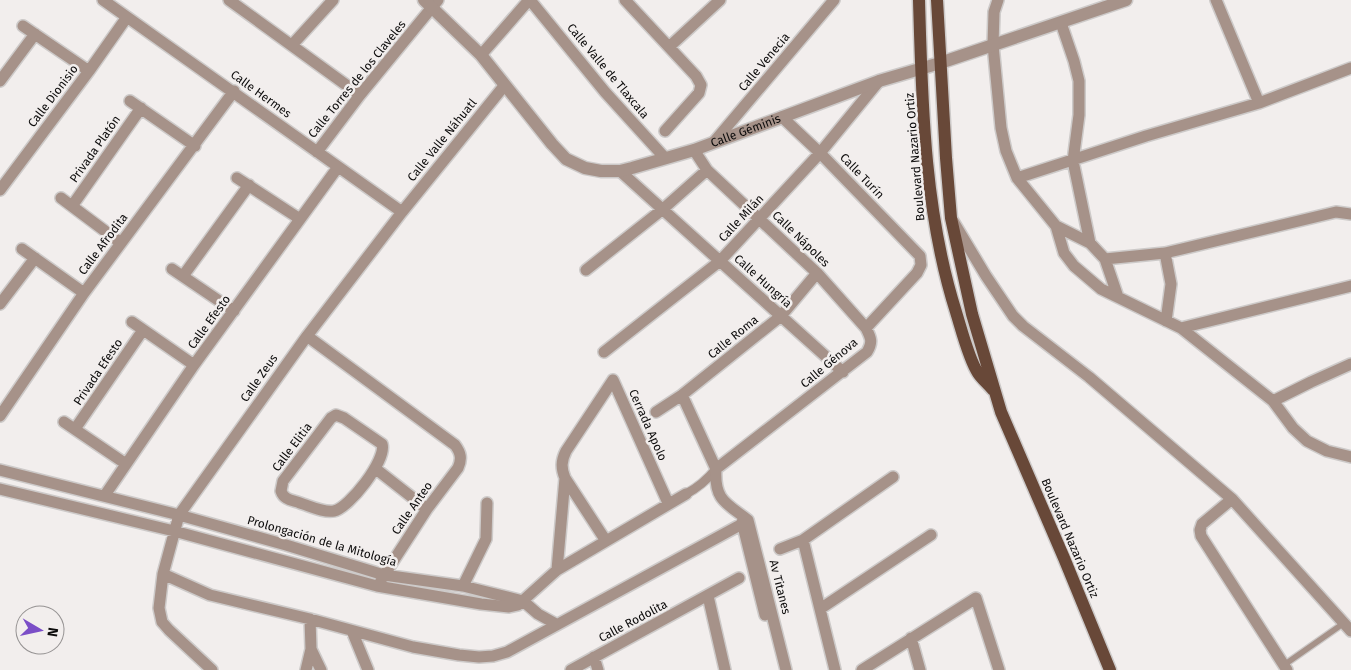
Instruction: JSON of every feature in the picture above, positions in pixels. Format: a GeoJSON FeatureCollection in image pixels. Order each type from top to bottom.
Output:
{"type":"FeatureCollection","features":[{"type":"Feature","properties":{"kind":"main road","name":"Boulevard Nazario Ortiz"},"geometry":{"type":"LineString","coordinates":[[919,0],[926,151],[932,210],[943,267],[962,333],[977,372],[993,390]]}},
{"type":"Feature","properties":{"kind":"main road","name":"Boulevard Nazario Ortiz"},"geometry":{"type":"LineString","coordinates":[[937,0],[951,218],[970,304],[989,369],[993,390],[1001,412],[1061,549],[1110,670]]}},
{"type":"Feature","properties":{"kind":"street","name":"Calle Hermes"},"geometry":{"type":"LineString","coordinates":[[103,0],[234,91],[402,212]]}},
{"type":"Feature","properties":{"kind":"street"},"geometry":{"type":"LineString","coordinates":[[292,46],[333,0]]}},
{"type":"Feature","properties":{"kind":"street"},"geometry":{"type":"LineString","coordinates":[[481,55],[530,0]]}},
{"type":"Feature","properties":{"kind":"street","name":"Calle Valle de Tlaxcala"},"geometry":{"type":"LineString","coordinates":[[530,0],[605,92],[665,158]]}},
{"type":"Feature","properties":{"kind":"street"},"geometry":{"type":"LineString","coordinates":[[625,0],[700,80],[699,92],[665,132]]}},
{"type":"Feature","properties":{"kind":"street"},"geometry":{"type":"LineString","coordinates":[[669,47],[720,0]]}},
{"type":"Feature","properties":{"kind":"street","name":"Calle Venecia"},"geometry":{"type":"LineString","coordinates":[[714,142],[834,0]]}},
{"type":"Feature","properties":{"kind":"street"},"geometry":{"type":"LineString","coordinates":[[998,0],[994,12],[993,45],[1001,128],[1006,151],[1017,178],[1056,226],[1064,253],[1074,266],[1101,289],[1181,328],[1273,401],[1293,428],[1307,441],[1327,451],[1351,457]]}},
{"type":"Feature","properties":{"kind":"street","name":"Calle Géminis"},"geometry":{"type":"LineString","coordinates":[[432,3],[481,55],[504,86],[566,159],[585,168],[601,171],[620,170],[694,150],[879,81],[940,63],[1126,0]]}},
{"type":"Feature","properties":{"kind":"street"},"geometry":{"type":"LineString","coordinates":[[1216,0],[1259,103]]}},
{"type":"Feature","properties":{"kind":"street"},"geometry":{"type":"LineString","coordinates":[[235,2],[360,95]]}},
{"type":"Feature","properties":{"kind":"street","name":"Calle Torres de los Claveles"},"geometry":{"type":"LineString","coordinates":[[317,152],[432,3]]}},
{"type":"Feature","properties":{"kind":"street","name":"Calle Dionisio"},"geometry":{"type":"LineString","coordinates":[[0,190],[127,17]]}},
{"type":"Feature","properties":{"kind":"street"},"geometry":{"type":"LineString","coordinates":[[1061,23],[1079,81],[1079,115],[1073,161],[1090,243]]}},
{"type":"Feature","properties":{"kind":"street"},"geometry":{"type":"LineString","coordinates":[[23,26],[89,71]]}},
{"type":"Feature","properties":{"kind":"street"},"geometry":{"type":"LineString","coordinates":[[0,81],[35,34]]}},
{"type":"Feature","properties":{"kind":"street"},"geometry":{"type":"LineString","coordinates":[[1017,178],[1146,136],[1259,103],[1351,68]]}},
{"type":"Feature","properties":{"kind":"street","name":"Calle Milán"},"geometry":{"type":"LineString","coordinates":[[604,352],[720,260],[820,152],[879,81]]}},
{"type":"Feature","properties":{"kind":"street","name":"Calle Valle Náhuatl"},"geometry":{"type":"LineString","coordinates":[[402,212],[504,86]]}},
{"type":"Feature","properties":{"kind":"street","name":"Calle Afrodita"},"geometry":{"type":"LineString","coordinates":[[0,416],[84,293],[234,91]]}},
{"type":"Feature","properties":{"kind":"street"},"geometry":{"type":"LineString","coordinates":[[130,101],[195,146]]}},
{"type":"Feature","properties":{"kind":"street","name":"Privada Platón"},"geometry":{"type":"LineString","coordinates":[[72,206],[141,108]]}},
{"type":"Feature","properties":{"kind":"street","name":"Calle Turín"},"geometry":{"type":"LineString","coordinates":[[782,117],[820,152],[920,256]]}},
{"type":"Feature","properties":{"kind":"street","name":"Calle Nápoles"},"geometry":{"type":"LineString","coordinates":[[694,150],[707,170],[817,273],[866,328]]}},
{"type":"Feature","properties":{"kind":"street","name":"Calle Efesto"},"geometry":{"type":"LineString","coordinates":[[105,495],[194,365],[338,167]]}},
{"type":"Feature","properties":{"kind":"street","name":"Calle Hungría"},"geometry":{"type":"LineString","coordinates":[[620,170],[843,372]]}},
{"type":"Feature","properties":{"kind":"street"},"geometry":{"type":"LineString","coordinates":[[586,270],[663,209],[707,170]]}},
{"type":"Feature","properties":{"kind":"street"},"geometry":{"type":"LineString","coordinates":[[237,178],[300,219]]}},
{"type":"Feature","properties":{"kind":"street"},"geometry":{"type":"LineString","coordinates":[[183,276],[249,185]]}},
{"type":"Feature","properties":{"kind":"street"},"geometry":{"type":"LineString","coordinates":[[60,198],[121,242]]}},
{"type":"Feature","properties":{"kind":"street","name":"Calle Zeus"},"geometry":{"type":"LineString","coordinates":[[212,670],[162,622],[159,608],[163,574],[179,515],[306,336],[402,212]]}},
{"type":"Feature","properties":{"kind":"street"},"geometry":{"type":"LineString","coordinates":[[1105,259],[1165,253],[1336,212],[1351,214]]}},
{"type":"Feature","properties":{"kind":"street"},"geometry":{"type":"LineString","coordinates":[[951,218],[999,297],[1013,316],[1023,326],[1089,377],[1232,499],[1347,627]]}},
{"type":"Feature","properties":{"kind":"street"},"geometry":{"type":"LineString","coordinates":[[1056,226],[1090,243],[1105,259],[1118,297]]}},
{"type":"Feature","properties":{"kind":"street"},"geometry":{"type":"LineString","coordinates":[[22,248],[84,293]]}},
{"type":"Feature","properties":{"kind":"street"},"geometry":{"type":"LineString","coordinates":[[1165,253],[1171,284],[1166,321]]}},
{"type":"Feature","properties":{"kind":"street","name":"Calle Génova"},"geometry":{"type":"LineString","coordinates":[[716,468],[867,352],[871,344],[871,338],[866,328],[917,273],[921,265],[920,256]]}},
{"type":"Feature","properties":{"kind":"street"},"geometry":{"type":"LineString","coordinates":[[0,304],[35,258]]}},
{"type":"Feature","properties":{"kind":"street"},"geometry":{"type":"LineString","coordinates":[[172,268],[234,311]]}},
{"type":"Feature","properties":{"kind":"street","name":"Calle Roma"},"geometry":{"type":"LineString","coordinates":[[656,412],[682,395],[781,316],[817,273]]}},
{"type":"Feature","properties":{"kind":"street"},"geometry":{"type":"LineString","coordinates":[[1181,328],[1351,286]]}},
{"type":"Feature","properties":{"kind":"street"},"geometry":{"type":"LineString","coordinates":[[132,322],[194,365]]}},
{"type":"Feature","properties":{"kind":"street","name":"Privada Efesto"},"geometry":{"type":"LineString","coordinates":[[75,429],[143,330]]}},
{"type":"Feature","properties":{"kind":"street","name":"Calle Anteo"},"geometry":{"type":"LineString","coordinates":[[306,336],[455,445],[460,451],[460,462],[427,509],[378,586]]}},
{"type":"Feature","properties":{"kind":"street"},"geometry":{"type":"LineString","coordinates":[[1273,401],[1351,364]]}},
{"type":"Feature","properties":{"kind":"street","name":"Cerrada Apolo"},"geometry":{"type":"LineString","coordinates":[[558,570],[565,478],[562,464],[566,451],[613,380],[668,503]]}},
{"type":"Feature","properties":{"kind":"street"},"geometry":{"type":"LineString","coordinates":[[163,574],[210,595],[310,618],[413,647],[479,657],[507,652],[742,520],[722,501],[715,480],[716,468],[682,395]]}},
{"type":"Feature","properties":{"kind":"street","name":"Calle Elitia"},"geometry":{"type":"LineString","coordinates":[[336,415],[344,418],[382,444],[383,454],[376,469],[351,499],[341,508],[332,512],[285,498],[281,491],[283,481],[331,418],[336,415]]}},
{"type":"Feature","properties":{"kind":"street"},"geometry":{"type":"LineString","coordinates":[[64,422],[126,464]]}},
{"type":"Feature","properties":{"kind":"street"},"geometry":{"type":"LineString","coordinates":[[0,489],[174,531],[378,586],[494,605],[518,605],[558,570],[686,494],[703,483],[716,468]]}},
{"type":"Feature","properties":{"kind":"street"},"geometry":{"type":"LineString","coordinates":[[376,469],[427,509]]}},
{"type":"Feature","properties":{"kind":"street","name":"Prolongación de la Mitología"},"geometry":{"type":"LineString","coordinates":[[0,470],[179,515],[295,547],[384,575],[463,586],[523,601]]}},
{"type":"Feature","properties":{"kind":"street"},"geometry":{"type":"LineString","coordinates":[[780,550],[803,540],[893,477]]}},
{"type":"Feature","properties":{"kind":"street"},"geometry":{"type":"LineString","coordinates":[[565,478],[606,541]]}},
{"type":"Feature","properties":{"kind":"street"},"geometry":{"type":"LineString","coordinates":[[1232,499],[1202,524],[1201,536],[1285,668]]}},
{"type":"Feature","properties":{"kind":"street"},"geometry":{"type":"LineString","coordinates":[[463,586],[486,539],[487,503]]}},
{"type":"Feature","properties":{"kind":"street","name":"Av Titanes"},"geometry":{"type":"LineString","coordinates":[[779,670],[742,520],[748,520],[786,670]]}},
{"type":"Feature","properties":{"kind":"street"},"geometry":{"type":"LineString","coordinates":[[820,609],[931,534]]}},
{"type":"Feature","properties":{"kind":"street"},"geometry":{"type":"LineString","coordinates":[[803,540],[835,670]]}},
{"type":"Feature","properties":{"kind":"street","name":"Calle Rodolita"},"geometry":{"type":"LineString","coordinates":[[570,670],[739,578]]}},
{"type":"Feature","properties":{"kind":"street"},"geometry":{"type":"LineString","coordinates":[[708,596],[723,669]]}},
{"type":"Feature","properties":{"kind":"street"},"geometry":{"type":"LineString","coordinates":[[862,670],[976,598],[999,670]]}},
{"type":"Feature","properties":{"kind":"street"},"geometry":{"type":"LineString","coordinates":[[523,601],[538,614],[556,624]]}},
{"type":"Feature","properties":{"kind":"street"},"geometry":{"type":"LineString","coordinates":[[306,670],[311,648],[310,618]]}},
{"type":"Feature","properties":{"kind":"street"},"geometry":{"type":"LineString","coordinates":[[352,631],[368,670]]}},
{"type":"Feature","properties":{"kind":"street"},"geometry":{"type":"LineString","coordinates":[[911,638],[920,670]]}},
{"type":"Feature","properties":{"kind":"street"},"geometry":{"type":"LineString","coordinates":[[311,648],[321,670]]}},
{"type":"Feature","properties":{"kind":"street"},"geometry":{"type":"LineString","coordinates":[[594,658],[598,670]]}},
{"type":"Feature","properties":{"kind":"lane"},"geometry":{"type":"LineString","coordinates":[[1285,668],[1347,627]]}}]}
